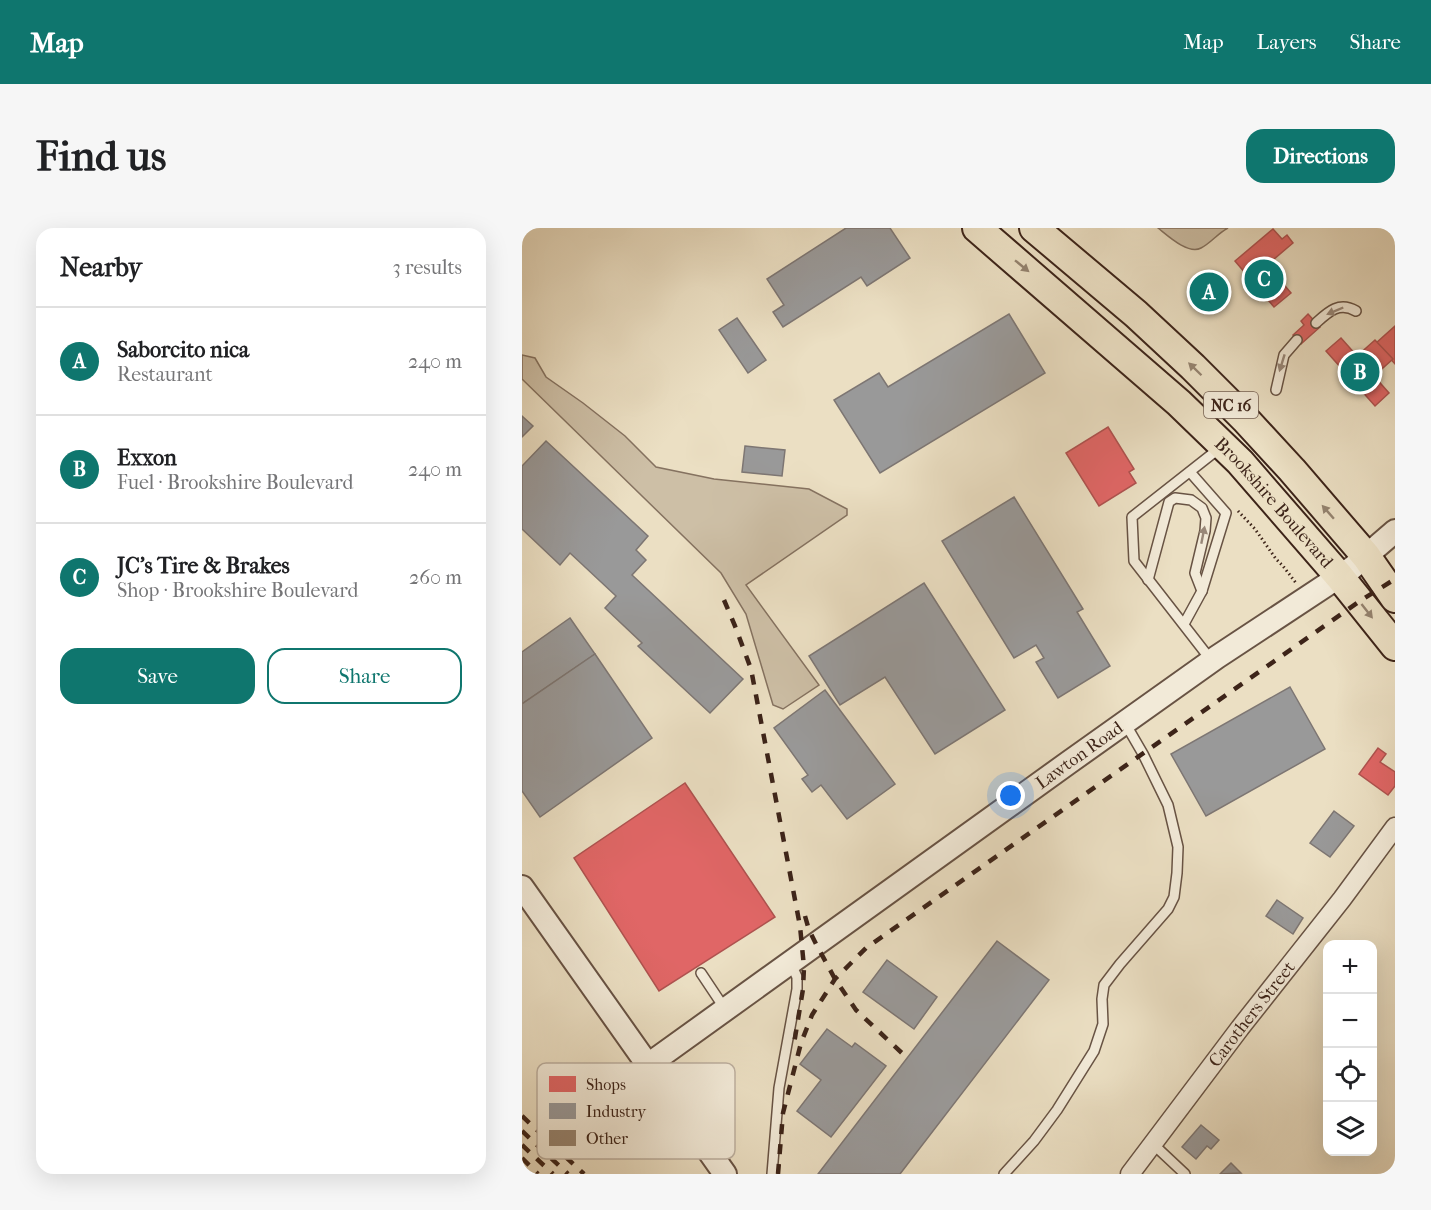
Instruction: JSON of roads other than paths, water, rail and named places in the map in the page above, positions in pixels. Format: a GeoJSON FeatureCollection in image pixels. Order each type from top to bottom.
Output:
{"type":"FeatureCollection","features":[{"type":"Feature","properties":{"kind":"highway","name":"Brookshire Boulevard"},"geometry":{"type":"LineString","coordinates":[[977,228],[1157,383],[1223,445],[1339,576],[1395,646]]}},
{"type":"Feature","properties":{"kind":"highway","name":"Brookshire Boulevard"},"geometry":{"type":"LineString","coordinates":[[1034,228],[1136,314],[1193,367],[1253,428],[1366,556],[1395,598]]}},
{"type":"Feature","properties":{"kind":"street","name":"Lawton Road"},"geometry":{"type":"LineString","coordinates":[[651,1063],[1212,661],[1339,576],[1395,531]]}},
{"type":"Feature","properties":{"kind":"street","name":"Carothers Street"},"geometry":{"type":"LineString","coordinates":[[1130,1174],[1395,827]]}},
{"type":"Feature","properties":{"kind":"street"},"geometry":{"type":"LineString","coordinates":[[522,887],[647,1063]]}},
{"type":"Feature","properties":{"kind":"street"},"geometry":{"type":"LineString","coordinates":[[714,1159],[725,1174]]}},
{"type":"Feature","properties":{"kind":"lane"},"geometry":{"type":"LineString","coordinates":[[1316,323],[1336,308],[1348,307],[1356,310]]}},
{"type":"Feature","properties":{"kind":"lane"},"geometry":{"type":"LineString","coordinates":[[1275,390],[1284,355],[1297,340]]}},
{"type":"Feature","properties":{"kind":"lane"},"geometry":{"type":"LineString","coordinates":[[1212,661],[1134,561],[1132,517],[1223,445]]}},
{"type":"Feature","properties":{"kind":"lane"},"geometry":{"type":"LineString","coordinates":[[1184,624],[1202,591],[1226,513],[1190,472]]}},
{"type":"Feature","properties":{"kind":"lane"},"geometry":{"type":"LineString","coordinates":[[1148,580],[1169,502],[1175,498],[1191,500],[1202,508],[1206,518],[1195,573],[1202,591]]}},
{"type":"Feature","properties":{"kind":"lane"},"geometry":{"type":"LineString","coordinates":[[1004,1174],[1040,1134],[1094,1051],[1103,1024],[1104,985],[1168,909],[1174,897],[1178,873],[1178,847],[1168,806],[1125,723]]}},
{"type":"Feature","properties":{"kind":"lane"},"geometry":{"type":"LineString","coordinates":[[772,1174],[779,1088],[797,988],[797,977],[790,962]]}},
{"type":"Feature","properties":{"kind":"lane"},"geometry":{"type":"LineString","coordinates":[[701,973],[725,1009]]}},
{"type":"Feature","properties":{"kind":"lane"},"geometry":{"type":"LineString","coordinates":[[1153,1144],[1185,1174]]}},
{"type":"Feature","properties":{"kind":"railway"},"geometry":{"type":"LineString","coordinates":[[778,1174],[783,1113],[801,1043],[812,1015],[835,979],[866,948],[1360,601],[1395,579]]}},
{"type":"Feature","properties":{"kind":"railway"},"geometry":{"type":"LineString","coordinates":[[724,600],[751,669],[800,926],[804,967],[803,989],[794,1044]]}},
{"type":"Feature","properties":{"kind":"railway"},"geometry":{"type":"LineString","coordinates":[[805,916],[816,944],[835,979],[856,1010],[904,1055]]}},
{"type":"Feature","properties":{"kind":"railway"},"geometry":{"type":"LineString","coordinates":[[522,1116],[537,1130]]}},
{"type":"Feature","properties":{"kind":"railway"},"geometry":{"type":"LineString","coordinates":[[522,1131],[537,1145]]}},
{"type":"Feature","properties":{"kind":"railway"},"geometry":{"type":"LineString","coordinates":[[522,1145],[553,1174]]}},
{"type":"Feature","properties":{"kind":"railway"},"geometry":{"type":"LineString","coordinates":[[522,1158],[538,1174]]}},
{"type":"Feature","properties":{"kind":"railway"},"geometry":{"type":"LineString","coordinates":[[552,1159],[568,1174]]}},
{"type":"Feature","properties":{"kind":"railway"},"geometry":{"type":"LineString","coordinates":[[568,1159],[584,1174]]}},
{"type":"Feature","properties":{"kind":"place","name":"JC's Tire & Brakes"},"geometry":{"type":"Point","coordinates":[1264,279]}},
{"type":"Feature","properties":{"kind":"place","name":"Saborcito nica"},"geometry":{"type":"Point","coordinates":[1209,292]}},
{"type":"Feature","properties":{"kind":"place","name":"Exxon"},"geometry":{"type":"Point","coordinates":[1360,372]}}]}
